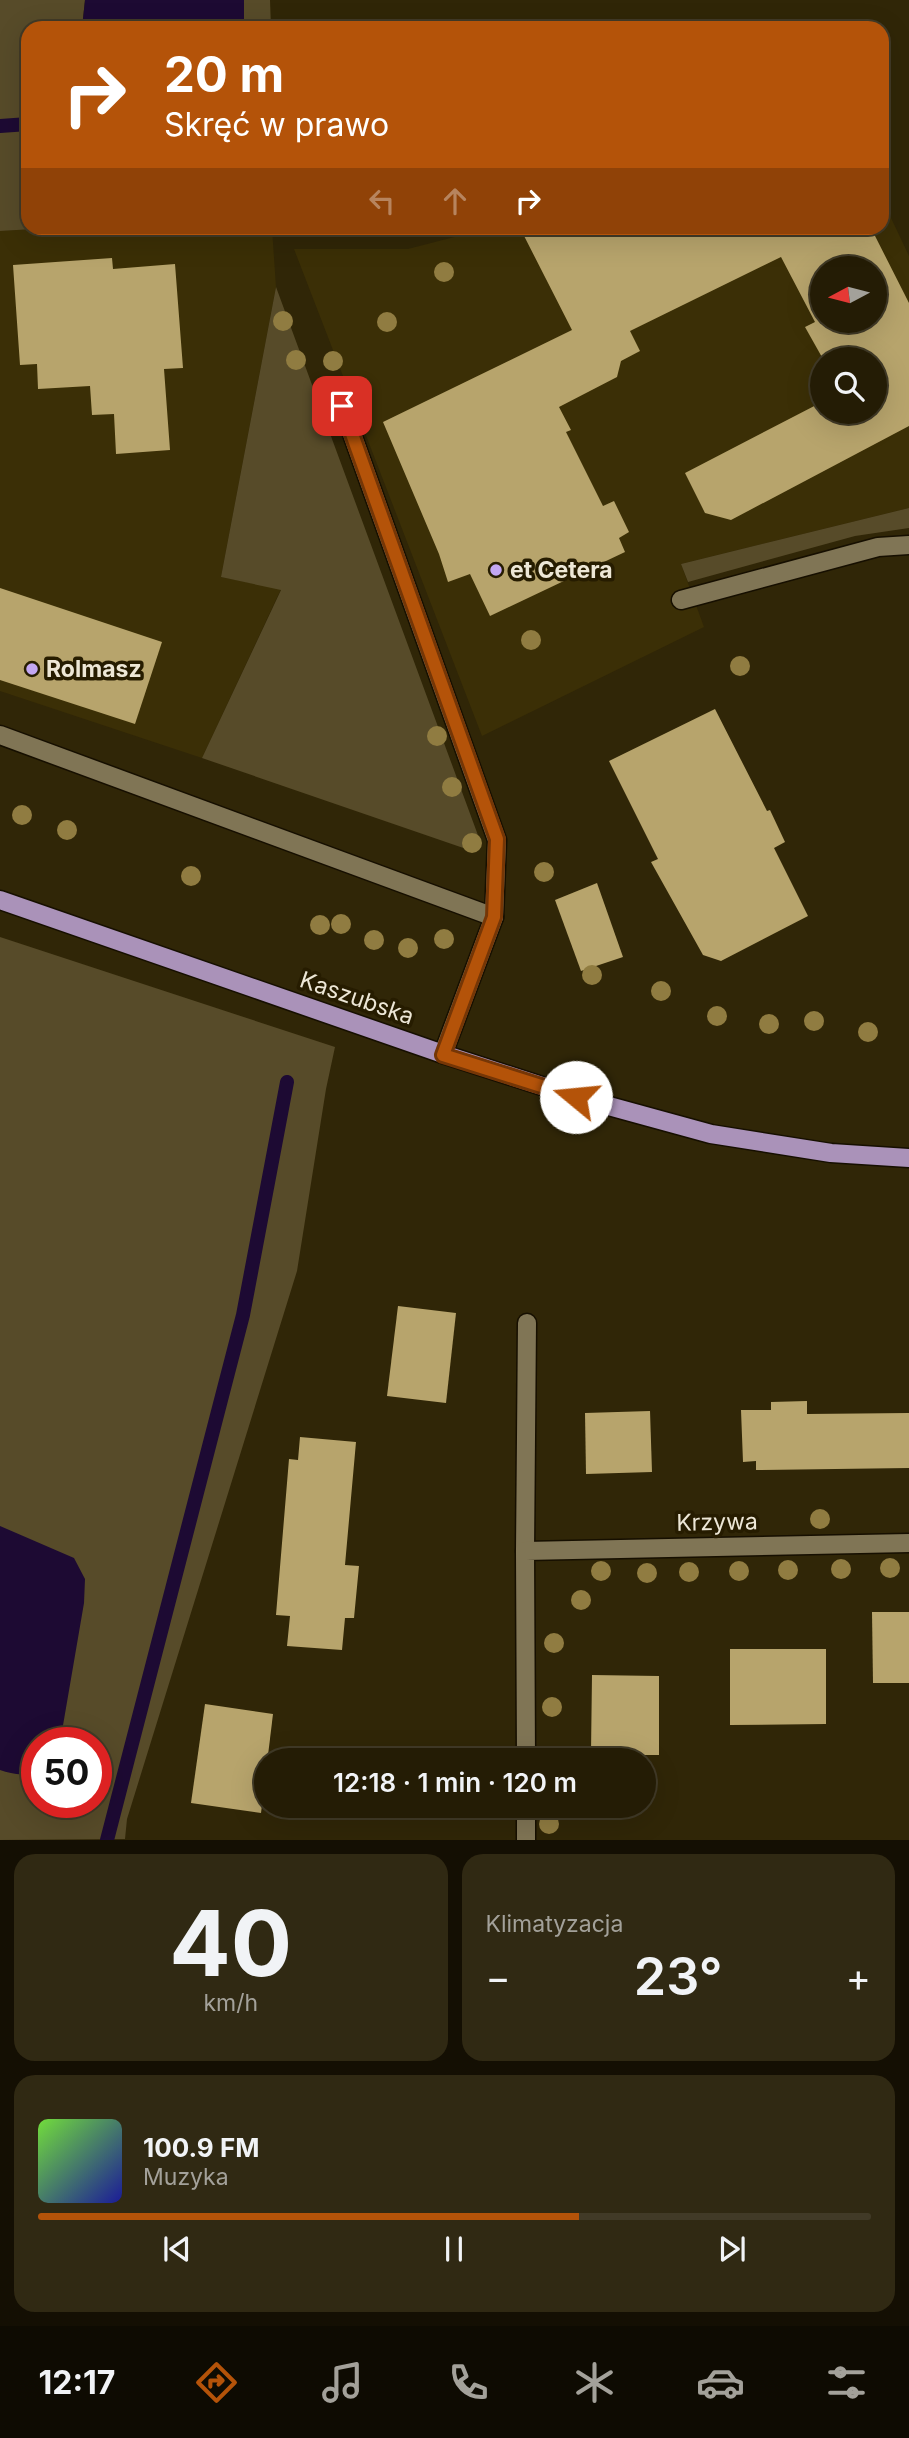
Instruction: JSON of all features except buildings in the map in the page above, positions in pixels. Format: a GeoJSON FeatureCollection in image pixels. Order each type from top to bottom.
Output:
{"type":"FeatureCollection","features":[{"type":"Feature","properties":{"kind":"main road","name":"Kaszubska"},"geometry":{"type":"LineString","coordinates":[[0,900],[443,1055],[576,1097],[711,1134],[831,1153],[909,1158]]}},
{"type":"Feature","properties":{"kind":"street"},"geometry":{"type":"LineString","coordinates":[[342,406],[497,839],[494,917],[443,1055]]}},
{"type":"Feature","properties":{"kind":"street"},"geometry":{"type":"LineString","coordinates":[[681,600],[878,547],[909,545]]}},
{"type":"Feature","properties":{"kind":"street"},"geometry":{"type":"LineString","coordinates":[[0,736],[494,917]]}},
{"type":"Feature","properties":{"kind":"street"},"geometry":{"type":"LineString","coordinates":[[526,1748],[527,1323]]}},
{"type":"Feature","properties":{"kind":"street","name":"Krzywa"},"geometry":{"type":"LineString","coordinates":[[525,1551],[909,1543]]}},
{"type":"Feature","properties":{"kind":"street"},"geometry":{"type":"LineString","coordinates":[[526,1818],[526,1839]]}},
{"type":"Feature","properties":{"kind":"shaded area"},"geometry":{"type":"Polygon","coordinates":[[[0,0],[85,0],[83,21],[21,21],[21,230],[0,231],[0,0]]]}},
{"type":"Feature","properties":{"kind":"shaded area"},"geometry":{"type":"Polygon","coordinates":[[[85,0],[244,0],[244,21],[83,21],[85,0]]]}},
{"type":"Feature","properties":{"kind":"shaded area"},"geometry":{"type":"Polygon","coordinates":[[[244,0],[270,0],[271,21],[244,21],[244,0]]]}},
{"type":"Feature","properties":{"kind":"shaded area"},"geometry":{"type":"Polygon","coordinates":[[[889,214],[909,256],[909,508],[681,564],[704,627],[482,736],[294,249],[408,249],[462,235],[889,235],[889,214]]]}},
{"type":"Feature","properties":{"kind":"shaded area"},"geometry":{"type":"Polygon","coordinates":[[[21,230],[21,235],[272,235],[276,287],[221,577],[281,589],[202,758],[0,691],[0,231],[21,230]]]}},
{"type":"Feature","properties":{"kind":"shaded area"},"geometry":{"type":"Polygon","coordinates":[[[276,287],[479,838],[475,852],[202,758],[281,590],[221,577],[276,287]]]}},
{"type":"Feature","properties":{"kind":"shaded area"},"geometry":{"type":"Polygon","coordinates":[[[909,508],[909,528],[855,536],[688,582],[681,564],[909,508]]]}},
{"type":"Feature","properties":{"kind":"shaded area"},"geometry":{"type":"Polygon","coordinates":[[[0,937],[335,1047],[297,1271],[127,1819],[125,1839],[0,1840],[0,937]]]}},
{"type":"Feature","properties":{"kind":"shaded area"},"geometry":{"type":"Polygon","coordinates":[[[0,1526],[74,1558],[85,1579],[84,1603],[63,1727],[21,1727],[21,1774],[0,1770],[0,1526]]]}},
{"type":"Feature","properties":{"kind":"waterway"},"geometry":{"type":"LineString","coordinates":[[0,126],[21,124]]}},
{"type":"Feature","properties":{"kind":"waterway"},"geometry":{"type":"LineString","coordinates":[[107,1840],[243,1315],[287,1082]]}},
{"type":"Feature","properties":{"kind":"place","name":"et Cetera"},"geometry":{"type":"Point","coordinates":[496,570]}},
{"type":"Feature","properties":{"kind":"place","name":"Rolmasz"},"geometry":{"type":"Point","coordinates":[32,669]}},
{"type":"Feature","properties":{"kind":"route"},"geometry":{"type":"LineString","coordinates":[[342,406],[497,839],[494,917],[443,1055],[576,1097]]}}]}
